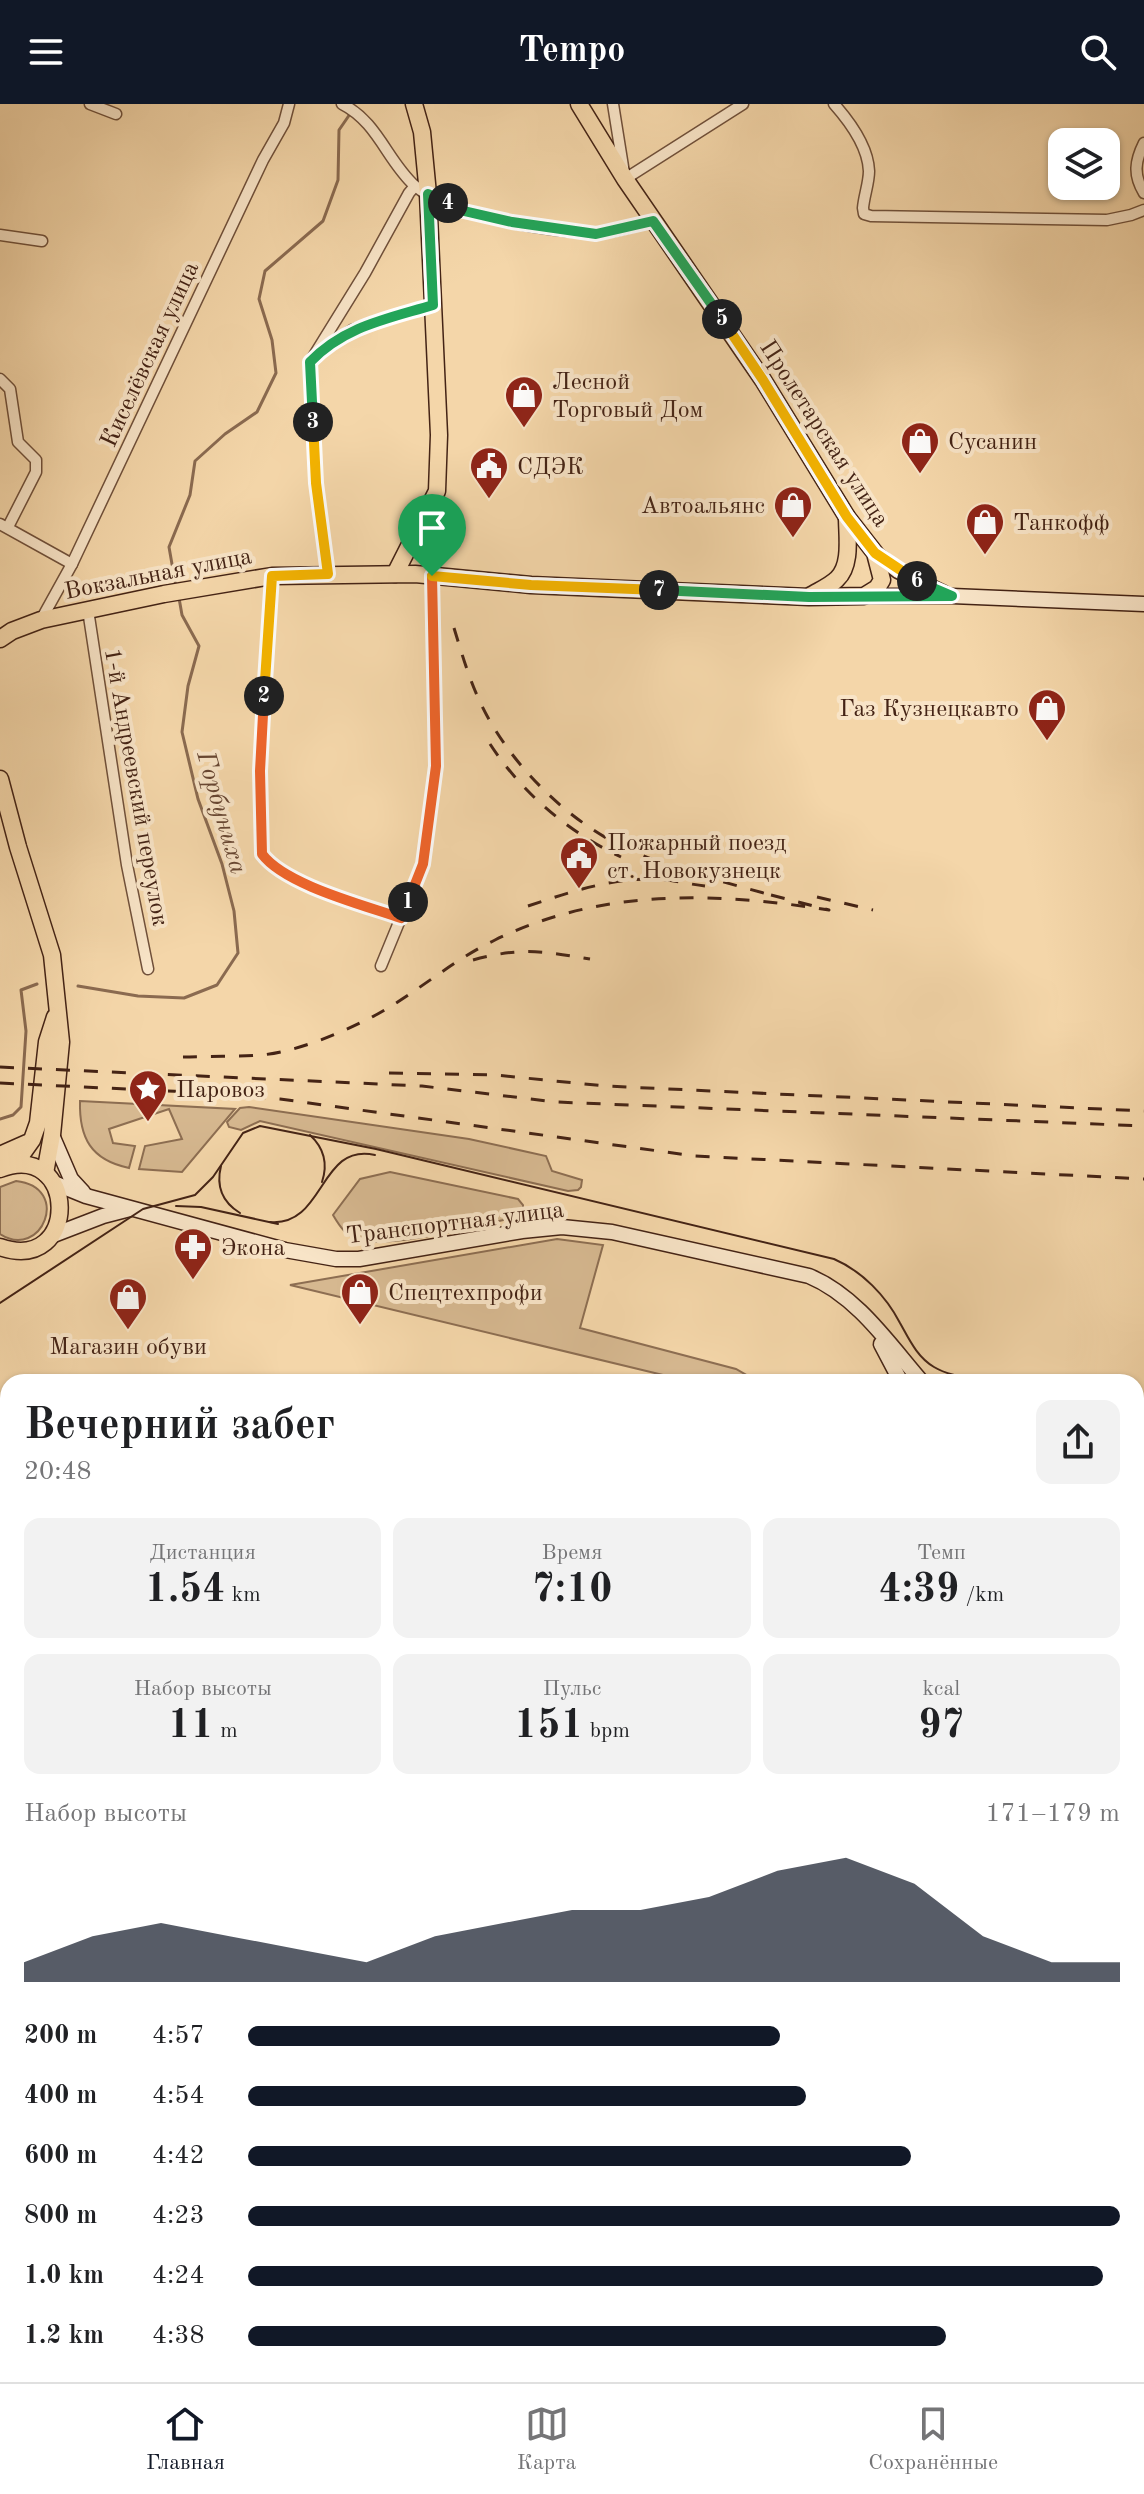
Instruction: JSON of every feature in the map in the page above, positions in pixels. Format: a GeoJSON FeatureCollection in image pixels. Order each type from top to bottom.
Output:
{"type":"FeatureCollection","features":[{"type":"Feature","properties":{"kind":"main road"},"geometry":{"type":"LineString","coordinates":[[395,574],[437,491],[439,435],[433,305],[422,190],[422,132],[414,104]]}},
{"type":"Feature","properties":{"kind":"main road","name":"Пролетарская улица"},"geometry":{"type":"LineString","coordinates":[[579,104],[625,179],[763,380],[847,517],[875,553],[918,582],[952,596]]}},
{"type":"Feature","properties":{"kind":"main road"},"geometry":{"type":"LineString","coordinates":[[809,597],[838,579],[845,567],[848,554],[847,517]]}},
{"type":"Feature","properties":{"kind":"main road"},"geometry":{"type":"LineString","coordinates":[[864,596],[877,588],[882,580],[875,553]]}},
{"type":"Feature","properties":{"kind":"main road","name":"Вокзальная улица"},"geometry":{"type":"LineString","coordinates":[[0,639],[41,620],[164,594],[272,576],[328,574],[395,574],[531,585],[809,597],[952,596],[1144,604]]}},
{"type":"Feature","properties":{"kind":"main road"},"geometry":{"type":"LineString","coordinates":[[0,779],[52,955],[61,1042],[49,1178]]}},
{"type":"Feature","properties":{"kind":"main road"},"geometry":{"type":"LineString","coordinates":[[8,1166],[32,1140],[38,1123],[47,1042],[57,1011]]}},
{"type":"Feature","properties":{"kind":"main road"},"geometry":{"type":"LineString","coordinates":[[52,1135],[71,1179],[86,1196]]}},
{"type":"Feature","properties":{"kind":"main road"},"geometry":{"type":"LineString","coordinates":[[0,1155],[32,1140]]}},
{"type":"Feature","properties":{"kind":"main road"},"geometry":{"type":"LineString","coordinates":[[8,1166],[36,1168],[49,1178],[60,1196],[61,1210],[51,1236]]}},
{"type":"Feature","properties":{"kind":"main road","name":"Транспортная улица"},"geometry":{"type":"LineString","coordinates":[[49,1178],[86,1196],[285,1250],[336,1259],[359,1259],[542,1228],[612,1232],[809,1276],[836,1290],[865,1316],[915,1374]]}},
{"type":"Feature","properties":{"kind":"main road"},"geometry":{"type":"LineString","coordinates":[[0,1247],[24,1251],[51,1236],[134,1208]]}},
{"type":"Feature","properties":{"kind":"main road","name":"Транспортная улица"},"geometry":{"type":"LineString","coordinates":[[865,1316],[897,1374]]}},
{"type":"Feature","properties":{"kind":"street"},"geometry":{"type":"LineString","coordinates":[[90,104],[116,114]]}},
{"type":"Feature","properties":{"kind":"street","name":"Киселёвская улица"},"geometry":{"type":"LineString","coordinates":[[41,620],[72,564],[263,160],[284,123],[289,104]]}},
{"type":"Feature","properties":{"kind":"street"},"geometry":{"type":"LineString","coordinates":[[613,104],[625,179],[743,104]]}},
{"type":"Feature","properties":{"kind":"street"},"geometry":{"type":"LineString","coordinates":[[834,104],[847,118],[867,156],[869,174],[864,214],[1107,220],[1144,210]]}},
{"type":"Feature","properties":{"kind":"street"},"geometry":{"type":"LineString","coordinates":[[344,105],[366,120],[422,190],[464,211],[512,222],[596,234],[653,221]]}},
{"type":"Feature","properties":{"kind":"street"},"geometry":{"type":"LineString","coordinates":[[1144,143],[1135,168],[1137,183],[1144,193]]}},
{"type":"Feature","properties":{"kind":"street"},"geometry":{"type":"LineString","coordinates":[[328,574],[316,483],[310,362],[365,273],[409,193],[422,190]]}},
{"type":"Feature","properties":{"kind":"street"},"geometry":{"type":"LineString","coordinates":[[0,235],[42,241]]}},
{"type":"Feature","properties":{"kind":"street"},"geometry":{"type":"LineString","coordinates":[[310,362],[326,346],[352,330],[433,305]]}},
{"type":"Feature","properties":{"kind":"street"},"geometry":{"type":"LineString","coordinates":[[0,379],[10,389],[18,442],[36,460],[36,472],[4,526],[72,564]]}},
{"type":"Feature","properties":{"kind":"street"},"geometry":{"type":"LineString","coordinates":[[272,576],[260,771],[262,854],[280,871],[320,890],[401,918]]}},
{"type":"Feature","properties":{"kind":"street"},"geometry":{"type":"LineString","coordinates":[[381,966],[423,864],[436,766],[432,576]]}},
{"type":"Feature","properties":{"kind":"street","name":"1-й Андреевский переулок"},"geometry":{"type":"LineString","coordinates":[[88,610],[122,834],[148,969]]}},
{"type":"Feature","properties":{"kind":"shaded area"},"geometry":{"type":"Polygon","coordinates":[[[80,1101],[235,1109],[182,1172],[139,1169],[145,1146],[182,1139],[169,1109],[109,1129],[113,1143],[135,1146],[129,1168],[105,1159],[90,1145],[82,1126],[80,1101]]]}},
{"type":"Feature","properties":{"kind":"shaded area"},"geometry":{"type":"Polygon","coordinates":[[[240,1108],[469,1139],[546,1156],[552,1171],[582,1180],[581,1187],[568,1191],[260,1121],[241,1130],[229,1127],[227,1122],[240,1108]]]}},
{"type":"Feature","properties":{"kind":"shaded area"},"geometry":{"type":"Polygon","coordinates":[[[390,1172],[518,1199],[523,1205],[523,1212],[517,1217],[414,1239],[374,1242],[351,1236],[333,1215],[360,1179],[390,1172]]]}},
{"type":"Feature","properties":{"kind":"shaded area"},"geometry":{"type":"Polygon","coordinates":[[[16,1181],[33,1186],[43,1196],[47,1208],[45,1220],[38,1231],[28,1238],[15,1240],[0,1234],[0,1187],[16,1181]]]}},
{"type":"Feature","properties":{"kind":"shaded area"},"geometry":{"type":"Polygon","coordinates":[[[557,1239],[603,1245],[580,1328],[736,1369],[745,1374],[659,1374],[290,1285],[557,1239]]]}},
{"type":"Feature","properties":{"kind":"waterway","name":"Горбуниха"},"geometry":{"type":"LineString","coordinates":[[176,587],[169,547],[190,495],[195,461],[225,434],[257,412],[276,373],[272,340],[259,299],[265,271],[323,221],[338,180],[339,130],[350,114]]}},
{"type":"Feature","properties":{"kind":"waterway","name":"Горбуниха"},"geometry":{"type":"LineString","coordinates":[[78,986],[138,996],[184,998],[217,985],[238,953],[234,911],[222,864],[198,799],[182,732],[188,686],[199,646],[182,615],[179,598]]}},
{"type":"Feature","properties":{"kind":"waterway","name":"Горбуниха"},"geometry":{"type":"LineString","coordinates":[[0,1119],[13,1115],[21,1107],[26,1031],[21,990],[37,984]]}},
{"type":"Feature","properties":{"kind":"tram line"},"geometry":{"type":"LineString","coordinates":[[0,1303],[143,1209],[195,1195],[213,1177],[243,1133],[260,1126],[376,1149],[834,1259],[854,1270],[880,1294],[928,1363],[951,1374]]}},
{"type":"Feature","properties":{"kind":"tram line"},"geometry":{"type":"LineString","coordinates":[[310,1135],[324,1157],[322,1182]]}},
{"type":"Feature","properties":{"kind":"tram line"},"geometry":{"type":"LineString","coordinates":[[270,1222],[288,1220],[302,1212],[343,1161],[357,1154],[375,1155]]}},
{"type":"Feature","properties":{"kind":"tram line"},"geometry":{"type":"LineString","coordinates":[[221,1166],[219,1180],[222,1193],[240,1213]]}},
{"type":"Feature","properties":{"kind":"tram line"},"geometry":{"type":"LineString","coordinates":[[176,1206],[201,1207],[278,1224]]}},
{"type":"Feature","properties":{"kind":"railway"},"geometry":{"type":"LineString","coordinates":[[454,628],[473,685],[493,727],[525,770],[565,809],[609,839],[648,858],[767,894]]}},
{"type":"Feature","properties":{"kind":"railway"},"geometry":{"type":"LineString","coordinates":[[490,744],[517,779],[548,810],[583,836],[621,857]]}},
{"type":"Feature","properties":{"kind":"railway"},"geometry":{"type":"LineString","coordinates":[[528,906],[607,883],[639,879],[705,886]]}},
{"type":"Feature","properties":{"kind":"railway"},"geometry":{"type":"LineString","coordinates":[[183,1057],[262,1055],[315,1042],[383,1011],[495,940],[535,923],[576,911],[617,903],[701,898],[829,910],[771,895]]}},
{"type":"Feature","properties":{"kind":"railway"},"geometry":{"type":"LineString","coordinates":[[817,897],[873,910]]}},
{"type":"Feature","properties":{"kind":"railway"},"geometry":{"type":"LineString","coordinates":[[473,960],[505,953],[532,952],[590,959]]}},
{"type":"Feature","properties":{"kind":"railway"},"geometry":{"type":"LineString","coordinates":[[0,1067],[422,1086],[556,1102],[1144,1126]]}},
{"type":"Feature","properties":{"kind":"railway"},"geometry":{"type":"LineString","coordinates":[[389,1073],[495,1075],[605,1086],[1144,1111]]}},
{"type":"Feature","properties":{"kind":"railway"},"geometry":{"type":"LineString","coordinates":[[0,1083],[280,1099],[695,1156],[1144,1179]]}},
{"type":"Feature","properties":{"kind":"place","name":"Лесной Торговый Дом"},"geometry":{"type":"Point","coordinates":[524,429]}},
{"type":"Feature","properties":{"kind":"place","name":"Сусанин"},"geometry":{"type":"Point","coordinates":[920,475]}},
{"type":"Feature","properties":{"kind":"place","name":"СДЭК"},"geometry":{"type":"Point","coordinates":[489,500]}},
{"type":"Feature","properties":{"kind":"place","name":"Автоальянс"},"geometry":{"type":"Point","coordinates":[793,539]}},
{"type":"Feature","properties":{"kind":"place","name":"Танкофф"},"geometry":{"type":"Point","coordinates":[985,556]}},
{"type":"Feature","properties":{"kind":"place","name":"Газ Кузнецкавто"},"geometry":{"type":"Point","coordinates":[1047,742]}},
{"type":"Feature","properties":{"kind":"place","name":"Пожарный поезд ст. Новокузнецк"},"geometry":{"type":"Point","coordinates":[579,890]}},
{"type":"Feature","properties":{"kind":"place","name":"Паровоз"},"geometry":{"type":"Point","coordinates":[148,1123]}},
{"type":"Feature","properties":{"kind":"place","name":"Экона"},"geometry":{"type":"Point","coordinates":[193,1281]}},
{"type":"Feature","properties":{"kind":"place","name":"Спецтехпрофи"},"geometry":{"type":"Point","coordinates":[360,1326]}},
{"type":"Feature","properties":{"kind":"place","name":"Магазин обуви"},"geometry":{"type":"Point","coordinates":[128,1331]}},
{"type":"Feature","properties":{"kind":"route"},"geometry":{"type":"LineString","coordinates":[[428,194],[464,211],[512,222],[596,234],[653,221],[704,291],[847,517],[875,553],[898,571],[952,596],[809,597],[531,585],[432,576],[436,766],[423,864],[401,918],[320,890],[269,863],[262,854],[260,771],[272,576],[328,574],[316,483],[310,362],[326,346],[352,330],[433,305],[428,194]]}}]}
